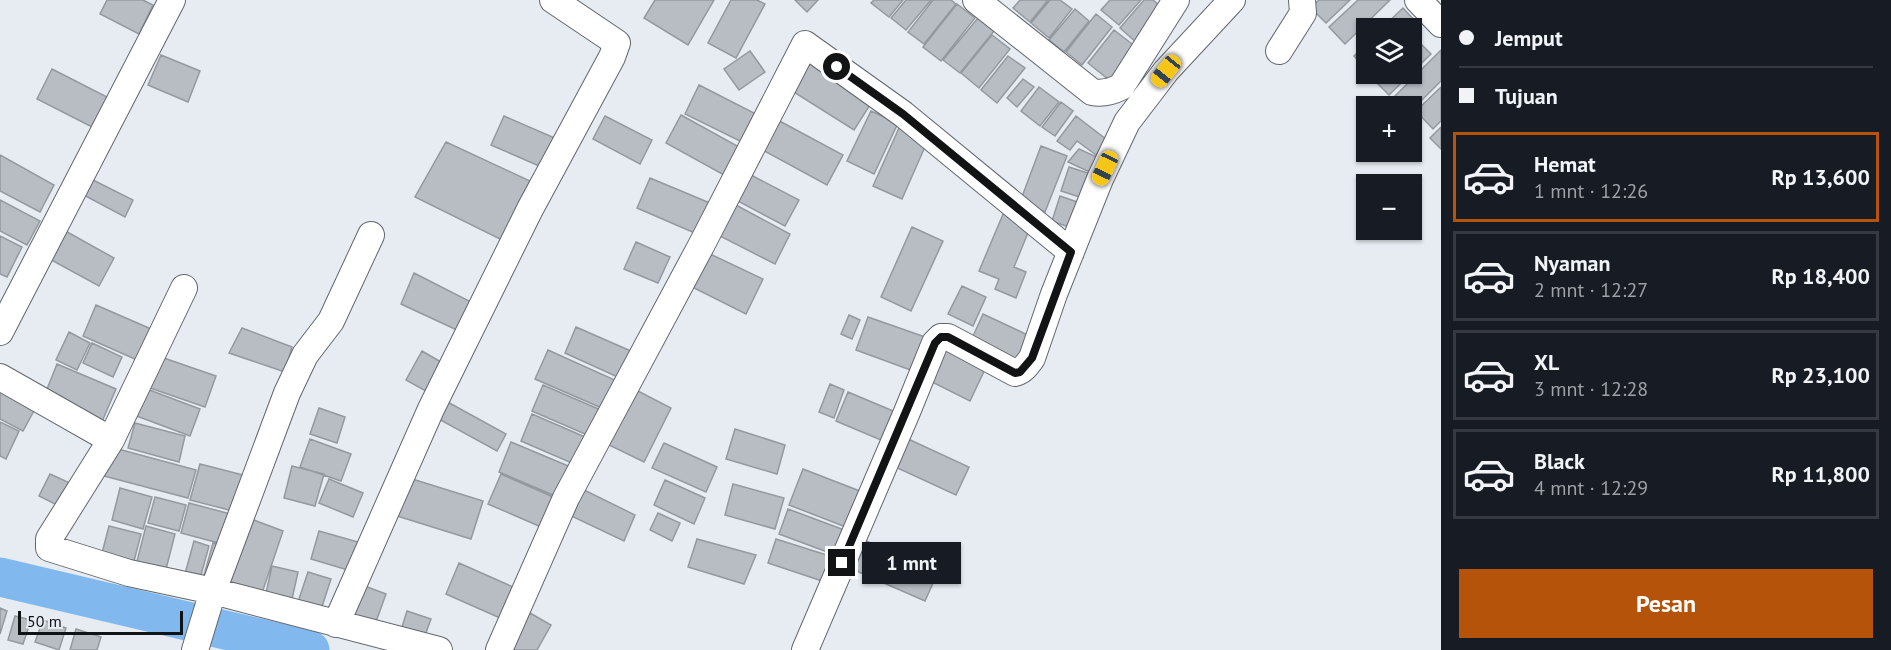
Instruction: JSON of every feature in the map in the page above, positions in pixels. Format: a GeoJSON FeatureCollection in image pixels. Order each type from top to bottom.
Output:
{"type":"FeatureCollection","features":[{"type":"Feature","properties":{"kind":"street"},"geometry":{"type":"LineString","coordinates":[[0,332],[172,0]]}},
{"type":"Feature","properties":{"kind":"street"},"geometry":{"type":"LineString","coordinates":[[336,624],[431,409],[530,209],[612,57],[617,43],[553,0]]}},
{"type":"Feature","properties":{"kind":"street"},"geometry":{"type":"LineString","coordinates":[[976,0],[1092,92],[1101,94],[1121,87],[1176,0]]}},
{"type":"Feature","properties":{"kind":"street"},"geometry":{"type":"LineString","coordinates":[[806,650],[935,343],[941,337],[948,337],[1015,373],[1020,372],[1032,358],[1100,179],[1127,122],[1166,71],[1232,0]]}},
{"type":"Feature","properties":{"kind":"street"},"geometry":{"type":"LineString","coordinates":[[1280,51],[1303,13],[1302,0]]}},
{"type":"Feature","properties":{"kind":"street"},"geometry":{"type":"LineString","coordinates":[[1418,0],[1441,24]]}},
{"type":"Feature","properties":{"kind":"street"},"geometry":{"type":"LineString","coordinates":[[500,650],[566,498],[702,244],[805,44],[903,114],[1071,252]]}},
{"type":"Feature","properties":{"kind":"street"},"geometry":{"type":"LineString","coordinates":[[195,650],[213,594],[287,393],[305,355],[330,321],[371,236]]}},
{"type":"Feature","properties":{"kind":"street"},"geometry":{"type":"LineString","coordinates":[[184,288],[111,440],[49,539],[49,548],[129,573],[440,650]]}},
{"type":"Feature","properties":{"kind":"street"},"geometry":{"type":"LineString","coordinates":[[0,377],[111,440]]}},
{"type":"Feature","properties":{"kind":"building"},"geometry":{"type":"Polygon","coordinates":[[[107,0],[143,0],[153,5],[139,34],[100,14],[107,0]]]}},
{"type":"Feature","properties":{"kind":"building"},"geometry":{"type":"Polygon","coordinates":[[[655,0],[714,0],[688,45],[644,18],[655,0]]]}},
{"type":"Feature","properties":{"kind":"building"},"geometry":{"type":"Polygon","coordinates":[[[731,0],[757,0],[765,4],[736,58],[708,43],[731,0]]]}},
{"type":"Feature","properties":{"kind":"building"},"geometry":{"type":"Polygon","coordinates":[[[795,0],[818,0],[807,12],[795,0]]]}},
{"type":"Feature","properties":{"kind":"building"},"geometry":{"type":"Polygon","coordinates":[[[874,0],[903,0],[889,17],[871,3],[874,0]]]}},
{"type":"Feature","properties":{"kind":"building"},"geometry":{"type":"Polygon","coordinates":[[[906,0],[931,0],[906,30],[891,18],[906,0]]]}},
{"type":"Feature","properties":{"kind":"building"},"geometry":{"type":"Polygon","coordinates":[[[933,0],[951,0],[956,4],[924,44],[908,32],[933,0]]]}},
{"type":"Feature","properties":{"kind":"building"},"geometry":{"type":"Polygon","coordinates":[[[1020,0],[1048,0],[1030,22],[1013,8],[1020,0]]]}},
{"type":"Feature","properties":{"kind":"building"},"geometry":{"type":"Polygon","coordinates":[[[1050,0],[1060,0],[1072,9],[1049,38],[1031,23],[1050,0]]]}},
{"type":"Feature","properties":{"kind":"building"},"geometry":{"type":"Polygon","coordinates":[[[1110,0],[1141,0],[1119,25],[1101,10],[1110,0]]]}},
{"type":"Feature","properties":{"kind":"building"},"geometry":{"type":"Polygon","coordinates":[[[1144,0],[1153,0],[1166,11],[1138,44],[1120,28],[1144,0]]]}},
{"type":"Feature","properties":{"kind":"building"},"geometry":{"type":"Polygon","coordinates":[[[1319,0],[1350,0],[1326,23],[1311,8],[1319,0]]]}},
{"type":"Feature","properties":{"kind":"building"},"geometry":{"type":"Polygon","coordinates":[[[1358,0],[1390,0],[1372,18],[1356,18],[1356,33],[1345,44],[1329,27],[1358,0]]]}},
{"type":"Feature","properties":{"kind":"building"},"geometry":{"type":"Polygon","coordinates":[[[957,4],[975,18],[941,61],[923,47],[957,4]]]}},
{"type":"Feature","properties":{"kind":"building"},"geometry":{"type":"Polygon","coordinates":[[[1403,8],[1412,18],[1392,18],[1403,8]]]}},
{"type":"Feature","properties":{"kind":"building"},"geometry":{"type":"Polygon","coordinates":[[[1075,9],[1089,21],[1064,52],[1049,40],[1075,9]]]}},
{"type":"Feature","properties":{"kind":"building"},"geometry":{"type":"Polygon","coordinates":[[[1096,14],[1112,27],[1082,65],[1066,52],[1096,14]]]}},
{"type":"Feature","properties":{"kind":"building"},"geometry":{"type":"Polygon","coordinates":[[[978,18],[994,31],[960,73],[943,60],[978,18]]]}},
{"type":"Feature","properties":{"kind":"building"},"geometry":{"type":"Polygon","coordinates":[[[1114,30],[1136,47],[1109,80],[1088,63],[1114,30]]]}},
{"type":"Feature","properties":{"kind":"building"},"geometry":{"type":"Polygon","coordinates":[[[992,35],[1010,49],[979,88],[961,73],[992,35]]]}},
{"type":"Feature","properties":{"kind":"building"},"geometry":{"type":"Polygon","coordinates":[[[1422,45],[1431,54],[1422,63],[1422,45]]]}},
{"type":"Feature","properties":{"kind":"building"},"geometry":{"type":"Polygon","coordinates":[[[1441,50],[1441,81],[1422,100],[1422,96],[1395,96],[1407,84],[1422,84],[1422,69],[1441,50]]]}},
{"type":"Feature","properties":{"kind":"building"},"geometry":{"type":"Polygon","coordinates":[[[750,51],[765,72],[739,90],[724,69],[750,51]]]}},
{"type":"Feature","properties":{"kind":"building"},"geometry":{"type":"Polygon","coordinates":[[[161,55],[200,71],[188,102],[148,85],[161,55]]]}},
{"type":"Feature","properties":{"kind":"building"},"geometry":{"type":"Polygon","coordinates":[[[809,56],[875,97],[854,130],[789,89],[809,56]]]}},
{"type":"Feature","properties":{"kind":"building"},"geometry":{"type":"Polygon","coordinates":[[[1008,56],[1025,68],[997,103],[981,90],[1008,56]]]}},
{"type":"Feature","properties":{"kind":"building"},"geometry":{"type":"Polygon","coordinates":[[[52,69],[111,99],[96,129],[37,99],[52,69]]]}},
{"type":"Feature","properties":{"kind":"building"},"geometry":{"type":"Polygon","coordinates":[[[1023,79],[1034,87],[1017,107],[1007,98],[1023,79]]]}},
{"type":"Feature","properties":{"kind":"building"},"geometry":{"type":"Polygon","coordinates":[[[1378,84],[1401,84],[1389,95],[1378,84]]]}},
{"type":"Feature","properties":{"kind":"building"},"geometry":{"type":"Polygon","coordinates":[[[699,85],[756,114],[742,142],[685,114],[699,85]]]}},
{"type":"Feature","properties":{"kind":"building"},"geometry":{"type":"Polygon","coordinates":[[[1039,87],[1059,102],[1040,126],[1021,111],[1039,87]]]}},
{"type":"Feature","properties":{"kind":"building"},"geometry":{"type":"Polygon","coordinates":[[[1441,87],[1441,121],[1433,129],[1422,117],[1422,105],[1441,87]]]}},
{"type":"Feature","properties":{"kind":"building"},"geometry":{"type":"Polygon","coordinates":[[[1061,102],[1073,111],[1055,136],[1042,127],[1061,102]]]}},
{"type":"Feature","properties":{"kind":"building"},"geometry":{"type":"Polygon","coordinates":[[[871,111],[898,123],[874,174],[847,161],[871,111]]]}},
{"type":"Feature","properties":{"kind":"building"},"geometry":{"type":"Polygon","coordinates":[[[681,115],[739,147],[724,175],[666,143],[681,115]]]}},
{"type":"Feature","properties":{"kind":"building"},"geometry":{"type":"Polygon","coordinates":[[[504,116],[559,140],[546,169],[491,145],[504,116]]]}},
{"type":"Feature","properties":{"kind":"building"},"geometry":{"type":"Polygon","coordinates":[[[605,116],[652,140],[640,164],[593,139],[605,116]]]}},
{"type":"Feature","properties":{"kind":"building"},"geometry":{"type":"Polygon","coordinates":[[[1076,116],[1107,140],[1096,155],[1077,141],[1070,150],[1057,141],[1076,116]]]}},
{"type":"Feature","properties":{"kind":"building"},"geometry":{"type":"Polygon","coordinates":[[[772,117],[843,155],[827,185],[757,147],[772,117]]]}},
{"type":"Feature","properties":{"kind":"building"},"geometry":{"type":"Polygon","coordinates":[[[1441,127],[1441,149],[1430,138],[1441,127]]]}},
{"type":"Feature","properties":{"kind":"building"},"geometry":{"type":"Polygon","coordinates":[[[899,128],[928,140],[902,199],[873,186],[899,128]]]}},
{"type":"Feature","properties":{"kind":"building"},"geometry":{"type":"Polygon","coordinates":[[[446,142],[530,181],[502,240],[415,197],[446,142]]]}},
{"type":"Feature","properties":{"kind":"building"},"geometry":{"type":"Polygon","coordinates":[[[1041,146],[1067,156],[1045,212],[1020,202],[1041,146]]]}},
{"type":"Feature","properties":{"kind":"building"},"geometry":{"type":"Polygon","coordinates":[[[1079,149],[1101,159],[1094,174],[1068,162],[1079,149]]]}},
{"type":"Feature","properties":{"kind":"building"},"geometry":{"type":"Polygon","coordinates":[[[0,155],[54,185],[40,212],[0,191],[0,155]]]}},
{"type":"Feature","properties":{"kind":"building"},"geometry":{"type":"Polygon","coordinates":[[[1069,167],[1097,176],[1089,200],[1061,191],[1069,167]]]}},
{"type":"Feature","properties":{"kind":"building"},"geometry":{"type":"Polygon","coordinates":[[[749,174],[799,200],[785,226],[736,200],[749,174]]]}},
{"type":"Feature","properties":{"kind":"building"},"geometry":{"type":"Polygon","coordinates":[[[87,177],[133,200],[125,217],[78,192],[87,177]]]}},
{"type":"Feature","properties":{"kind":"building"},"geometry":{"type":"Polygon","coordinates":[[[650,178],[717,206],[704,237],[637,208],[650,178]]]}},
{"type":"Feature","properties":{"kind":"building"},"geometry":{"type":"Polygon","coordinates":[[[1060,196],[1086,205],[1077,230],[1052,221],[1060,196]]]}},
{"type":"Feature","properties":{"kind":"building"},"geometry":{"type":"Polygon","coordinates":[[[0,200],[40,221],[27,245],[0,231],[0,200]]]}},
{"type":"Feature","properties":{"kind":"building"},"geometry":{"type":"Polygon","coordinates":[[[734,204],[790,234],[775,264],[718,235],[734,204]]]}},
{"type":"Feature","properties":{"kind":"building"},"geometry":{"type":"Polygon","coordinates":[[[1004,212],[1032,223],[1014,267],[1026,272],[1016,298],[995,289],[999,279],[979,271],[1004,212]]]}},
{"type":"Feature","properties":{"kind":"building"},"geometry":{"type":"Polygon","coordinates":[[[912,227],[943,241],[911,311],[881,297],[912,227]]]}},
{"type":"Feature","properties":{"kind":"building"},"geometry":{"type":"Polygon","coordinates":[[[60,228],[114,258],[99,286],[44,256],[60,228]]]}},
{"type":"Feature","properties":{"kind":"building"},"geometry":{"type":"Polygon","coordinates":[[[0,236],[22,247],[7,277],[0,274],[0,236]]]}},
{"type":"Feature","properties":{"kind":"building"},"geometry":{"type":"Polygon","coordinates":[[[636,242],[670,257],[658,283],[624,269],[636,242]]]}},
{"type":"Feature","properties":{"kind":"building"},"geometry":{"type":"Polygon","coordinates":[[[708,253],[763,279],[746,314],[692,287],[708,253]]]}},
{"type":"Feature","properties":{"kind":"building"},"geometry":{"type":"Polygon","coordinates":[[[414,273],[473,303],[459,331],[401,304],[414,273]]]}},
{"type":"Feature","properties":{"kind":"building"},"geometry":{"type":"Polygon","coordinates":[[[962,286],[986,297],[973,326],[948,314],[962,286]]]}},
{"type":"Feature","properties":{"kind":"building"},"geometry":{"type":"Polygon","coordinates":[[[96,305],[151,329],[137,360],[83,336],[96,305]]]}},
{"type":"Feature","properties":{"kind":"building"},"geometry":{"type":"Polygon","coordinates":[[[983,314],[1030,336],[1016,366],[969,345],[983,314]]]}},
{"type":"Feature","properties":{"kind":"building"},"geometry":{"type":"Polygon","coordinates":[[[849,315],[860,320],[852,339],[841,334],[849,315]]]}},
{"type":"Feature","properties":{"kind":"building"},"geometry":{"type":"Polygon","coordinates":[[[868,317],[928,338],[916,372],[856,350],[868,317]]]}},
{"type":"Feature","properties":{"kind":"building"},"geometry":{"type":"Polygon","coordinates":[[[576,327],[633,352],[622,379],[565,353],[576,327]]]}},
{"type":"Feature","properties":{"kind":"building"},"geometry":{"type":"Polygon","coordinates":[[[242,328],[292,347],[285,372],[229,353],[242,328]]]}},
{"type":"Feature","properties":{"kind":"building"},"geometry":{"type":"Polygon","coordinates":[[[69,332],[90,343],[77,370],[56,360],[69,332]]]}},
{"type":"Feature","properties":{"kind":"building"},"geometry":{"type":"Polygon","coordinates":[[[939,341],[987,365],[970,401],[922,377],[939,341]]]}},
{"type":"Feature","properties":{"kind":"building"},"geometry":{"type":"Polygon","coordinates":[[[92,343],[122,357],[113,377],[83,363],[92,343]]]}},
{"type":"Feature","properties":{"kind":"building"},"geometry":{"type":"Polygon","coordinates":[[[548,350],[617,381],[604,409],[535,379],[548,350]]]}},
{"type":"Feature","properties":{"kind":"building"},"geometry":{"type":"Polygon","coordinates":[[[422,351],[448,366],[431,394],[406,380],[422,351]]]}},
{"type":"Feature","properties":{"kind":"building"},"geometry":{"type":"Polygon","coordinates":[[[161,357],[216,376],[205,407],[150,388],[161,357]]]}},
{"type":"Feature","properties":{"kind":"building"},"geometry":{"type":"Polygon","coordinates":[[[57,364],[116,389],[101,424],[43,399],[57,364]]]}},
{"type":"Feature","properties":{"kind":"building"},"geometry":{"type":"Polygon","coordinates":[[[830,384],[844,390],[834,418],[819,412],[830,384]]]}},
{"type":"Feature","properties":{"kind":"building"},"geometry":{"type":"Polygon","coordinates":[[[543,385],[603,411],[592,437],[532,411],[543,385]]]}},
{"type":"Feature","properties":{"kind":"building"},"geometry":{"type":"Polygon","coordinates":[[[0,388],[36,407],[23,431],[0,419],[0,388]]]}},
{"type":"Feature","properties":{"kind":"building"},"geometry":{"type":"Polygon","coordinates":[[[144,388],[200,409],[190,436],[134,415],[144,388]]]}},
{"type":"Feature","properties":{"kind":"building"},"geometry":{"type":"Polygon","coordinates":[[[636,390],[671,408],[644,462],[609,445],[636,390]]]}},
{"type":"Feature","properties":{"kind":"building"},"geometry":{"type":"Polygon","coordinates":[[[848,392],[893,411],[881,440],[836,421],[848,392]]]}},
{"type":"Feature","properties":{"kind":"building"},"geometry":{"type":"Polygon","coordinates":[[[444,400],[506,434],[497,451],[435,417],[444,400]]]}},
{"type":"Feature","properties":{"kind":"building"},"geometry":{"type":"Polygon","coordinates":[[[319,408],[345,417],[337,443],[310,434],[319,408]]]}},
{"type":"Feature","properties":{"kind":"building"},"geometry":{"type":"Polygon","coordinates":[[[532,414],[592,440],[581,467],[521,441],[532,414]]]}},
{"type":"Feature","properties":{"kind":"building"},"geometry":{"type":"Polygon","coordinates":[[[0,422],[19,431],[6,459],[0,456],[0,422]]]}},
{"type":"Feature","properties":{"kind":"building"},"geometry":{"type":"Polygon","coordinates":[[[135,423],[185,436],[179,462],[128,448],[135,423]]]}},
{"type":"Feature","properties":{"kind":"building"},"geometry":{"type":"Polygon","coordinates":[[[735,429],[785,445],[777,474],[726,459],[735,429]]]}},
{"type":"Feature","properties":{"kind":"building"},"geometry":{"type":"Polygon","coordinates":[[[906,438],[969,467],[956,495],[893,466],[906,438]]]}},
{"type":"Feature","properties":{"kind":"building"},"geometry":{"type":"Polygon","coordinates":[[[310,439],[351,454],[341,481],[300,467],[310,439]]]}},
{"type":"Feature","properties":{"kind":"building"},"geometry":{"type":"Polygon","coordinates":[[[511,442],[573,468],[560,498],[499,472],[511,442]]]}},
{"type":"Feature","properties":{"kind":"building"},"geometry":{"type":"Polygon","coordinates":[[[664,443],[717,467],[706,492],[652,468],[664,443]]]}},
{"type":"Feature","properties":{"kind":"building"},"geometry":{"type":"Polygon","coordinates":[[[107,446],[196,470],[188,498],[100,475],[107,446]]]}},
{"type":"Feature","properties":{"kind":"building"},"geometry":{"type":"Polygon","coordinates":[[[200,464],[251,477],[241,513],[190,500],[200,464]]]}},
{"type":"Feature","properties":{"kind":"building"},"geometry":{"type":"Polygon","coordinates":[[[292,466],[324,474],[315,506],[284,498],[292,466]]]}},
{"type":"Feature","properties":{"kind":"building"},"geometry":{"type":"Polygon","coordinates":[[[803,469],[865,493],[851,529],[789,505],[803,469]]]}},
{"type":"Feature","properties":{"kind":"building"},"geometry":{"type":"Polygon","coordinates":[[[50,474],[70,483],[59,506],[39,496],[50,474]]]}},
{"type":"Feature","properties":{"kind":"building"},"geometry":{"type":"Polygon","coordinates":[[[501,474],[560,500],[548,530],[488,504],[501,474]]]}},
{"type":"Feature","properties":{"kind":"building"},"geometry":{"type":"Polygon","coordinates":[[[409,478],[483,501],[471,539],[397,516],[409,478]]]}},
{"type":"Feature","properties":{"kind":"building"},"geometry":{"type":"Polygon","coordinates":[[[329,479],[363,493],[353,517],[319,503],[329,479]]]}},
{"type":"Feature","properties":{"kind":"building"},"geometry":{"type":"Polygon","coordinates":[[[665,480],[705,498],[694,524],[654,505],[665,480]]]}},
{"type":"Feature","properties":{"kind":"building"},"geometry":{"type":"Polygon","coordinates":[[[733,484],[784,498],[775,529],[725,515],[733,484]]]}},
{"type":"Feature","properties":{"kind":"building"},"geometry":{"type":"Polygon","coordinates":[[[578,487],[635,515],[624,541],[565,513],[578,487]]]}},
{"type":"Feature","properties":{"kind":"building"},"geometry":{"type":"Polygon","coordinates":[[[120,488],[152,497],[143,529],[112,520],[120,488]]]}},
{"type":"Feature","properties":{"kind":"building"},"geometry":{"type":"Polygon","coordinates":[[[155,497],[186,505],[179,531],[148,523],[155,497]]]}},
{"type":"Feature","properties":{"kind":"building"},"geometry":{"type":"Polygon","coordinates":[[[189,503],[238,516],[230,546],[181,533],[189,503]]]}},
{"type":"Feature","properties":{"kind":"building"},"geometry":{"type":"Polygon","coordinates":[[[788,509],[847,531],[838,556],[779,534],[788,509]]]}},
{"type":"Feature","properties":{"kind":"building"},"geometry":{"type":"Polygon","coordinates":[[[658,513],[680,523],[672,541],[650,530],[658,513]]]}},
{"type":"Feature","properties":{"kind":"building"},"geometry":{"type":"Polygon","coordinates":[[[251,519],[283,531],[262,593],[229,581],[251,519]]]}},
{"type":"Feature","properties":{"kind":"building"},"geometry":{"type":"Polygon","coordinates":[[[109,526],[141,534],[133,565],[101,557],[109,526]]]}},
{"type":"Feature","properties":{"kind":"building"},"geometry":{"type":"Polygon","coordinates":[[[146,526],[175,534],[165,573],[136,565],[146,526]]]}},
{"type":"Feature","properties":{"kind":"building"},"geometry":{"type":"Polygon","coordinates":[[[319,531],[365,544],[358,573],[311,559],[319,531]]]}},
{"type":"Feature","properties":{"kind":"building"},"geometry":{"type":"Polygon","coordinates":[[[857,537],[938,572],[925,601],[845,566],[857,537]]]}},
{"type":"Feature","properties":{"kind":"building"},"geometry":{"type":"Polygon","coordinates":[[[697,539],[756,555],[744,584],[688,567],[697,539]]]}},
{"type":"Feature","properties":{"kind":"building"},"geometry":{"type":"Polygon","coordinates":[[[776,539],[833,557],[825,582],[768,563],[776,539]]]}},
{"type":"Feature","properties":{"kind":"building"},"geometry":{"type":"Polygon","coordinates":[[[194,541],[209,546],[198,586],[183,581],[194,541]]]}},
{"type":"Feature","properties":{"kind":"building"},"geometry":{"type":"Polygon","coordinates":[[[213,543],[225,547],[201,586],[213,543]]]}},
{"type":"Feature","properties":{"kind":"building"},"geometry":{"type":"Polygon","coordinates":[[[459,563],[522,591],[509,622],[446,594],[459,563]]]}},
{"type":"Feature","properties":{"kind":"building"},"geometry":{"type":"Polygon","coordinates":[[[272,566],[298,572],[292,599],[266,593],[272,566]]]}},
{"type":"Feature","properties":{"kind":"building"},"geometry":{"type":"Polygon","coordinates":[[[308,572],[331,579],[318,619],[295,611],[308,572]]]}},
{"type":"Feature","properties":{"kind":"building"},"geometry":{"type":"Polygon","coordinates":[[[362,585],[386,594],[373,630],[348,620],[362,585]]]}},
{"type":"Feature","properties":{"kind":"building"},"geometry":{"type":"Polygon","coordinates":[[[0,608],[7,611],[0,634],[0,608]]]}},
{"type":"Feature","properties":{"kind":"building"},"geometry":{"type":"Polygon","coordinates":[[[407,611],[431,619],[423,641],[400,633],[407,611]]]}},
{"type":"Feature","properties":{"kind":"building"},"geometry":{"type":"Polygon","coordinates":[[[530,613],[551,625],[537,650],[508,650],[530,613]]]}},
{"type":"Feature","properties":{"kind":"building"},"geometry":{"type":"Polygon","coordinates":[[[15,616],[31,620],[23,644],[8,640],[15,616]]]}},
{"type":"Feature","properties":{"kind":"building"},"geometry":{"type":"Polygon","coordinates":[[[43,620],[66,628],[59,650],[35,642],[43,620]]]}},
{"type":"Feature","properties":{"kind":"building"},"geometry":{"type":"Polygon","coordinates":[[[76,629],[101,637],[97,650],[70,650],[76,629]]]}},
{"type":"Feature","properties":{"kind":"waterway"},"geometry":{"type":"LineString","coordinates":[[0,577],[310,650]]}},
{"type":"Feature","properties":{"kind":"route"},"geometry":{"type":"LineString","coordinates":[[837,67],[903,114],[1071,252],[1032,358],[1020,372],[1015,373],[948,337],[941,337],[935,343],[842,563]]}}]}
